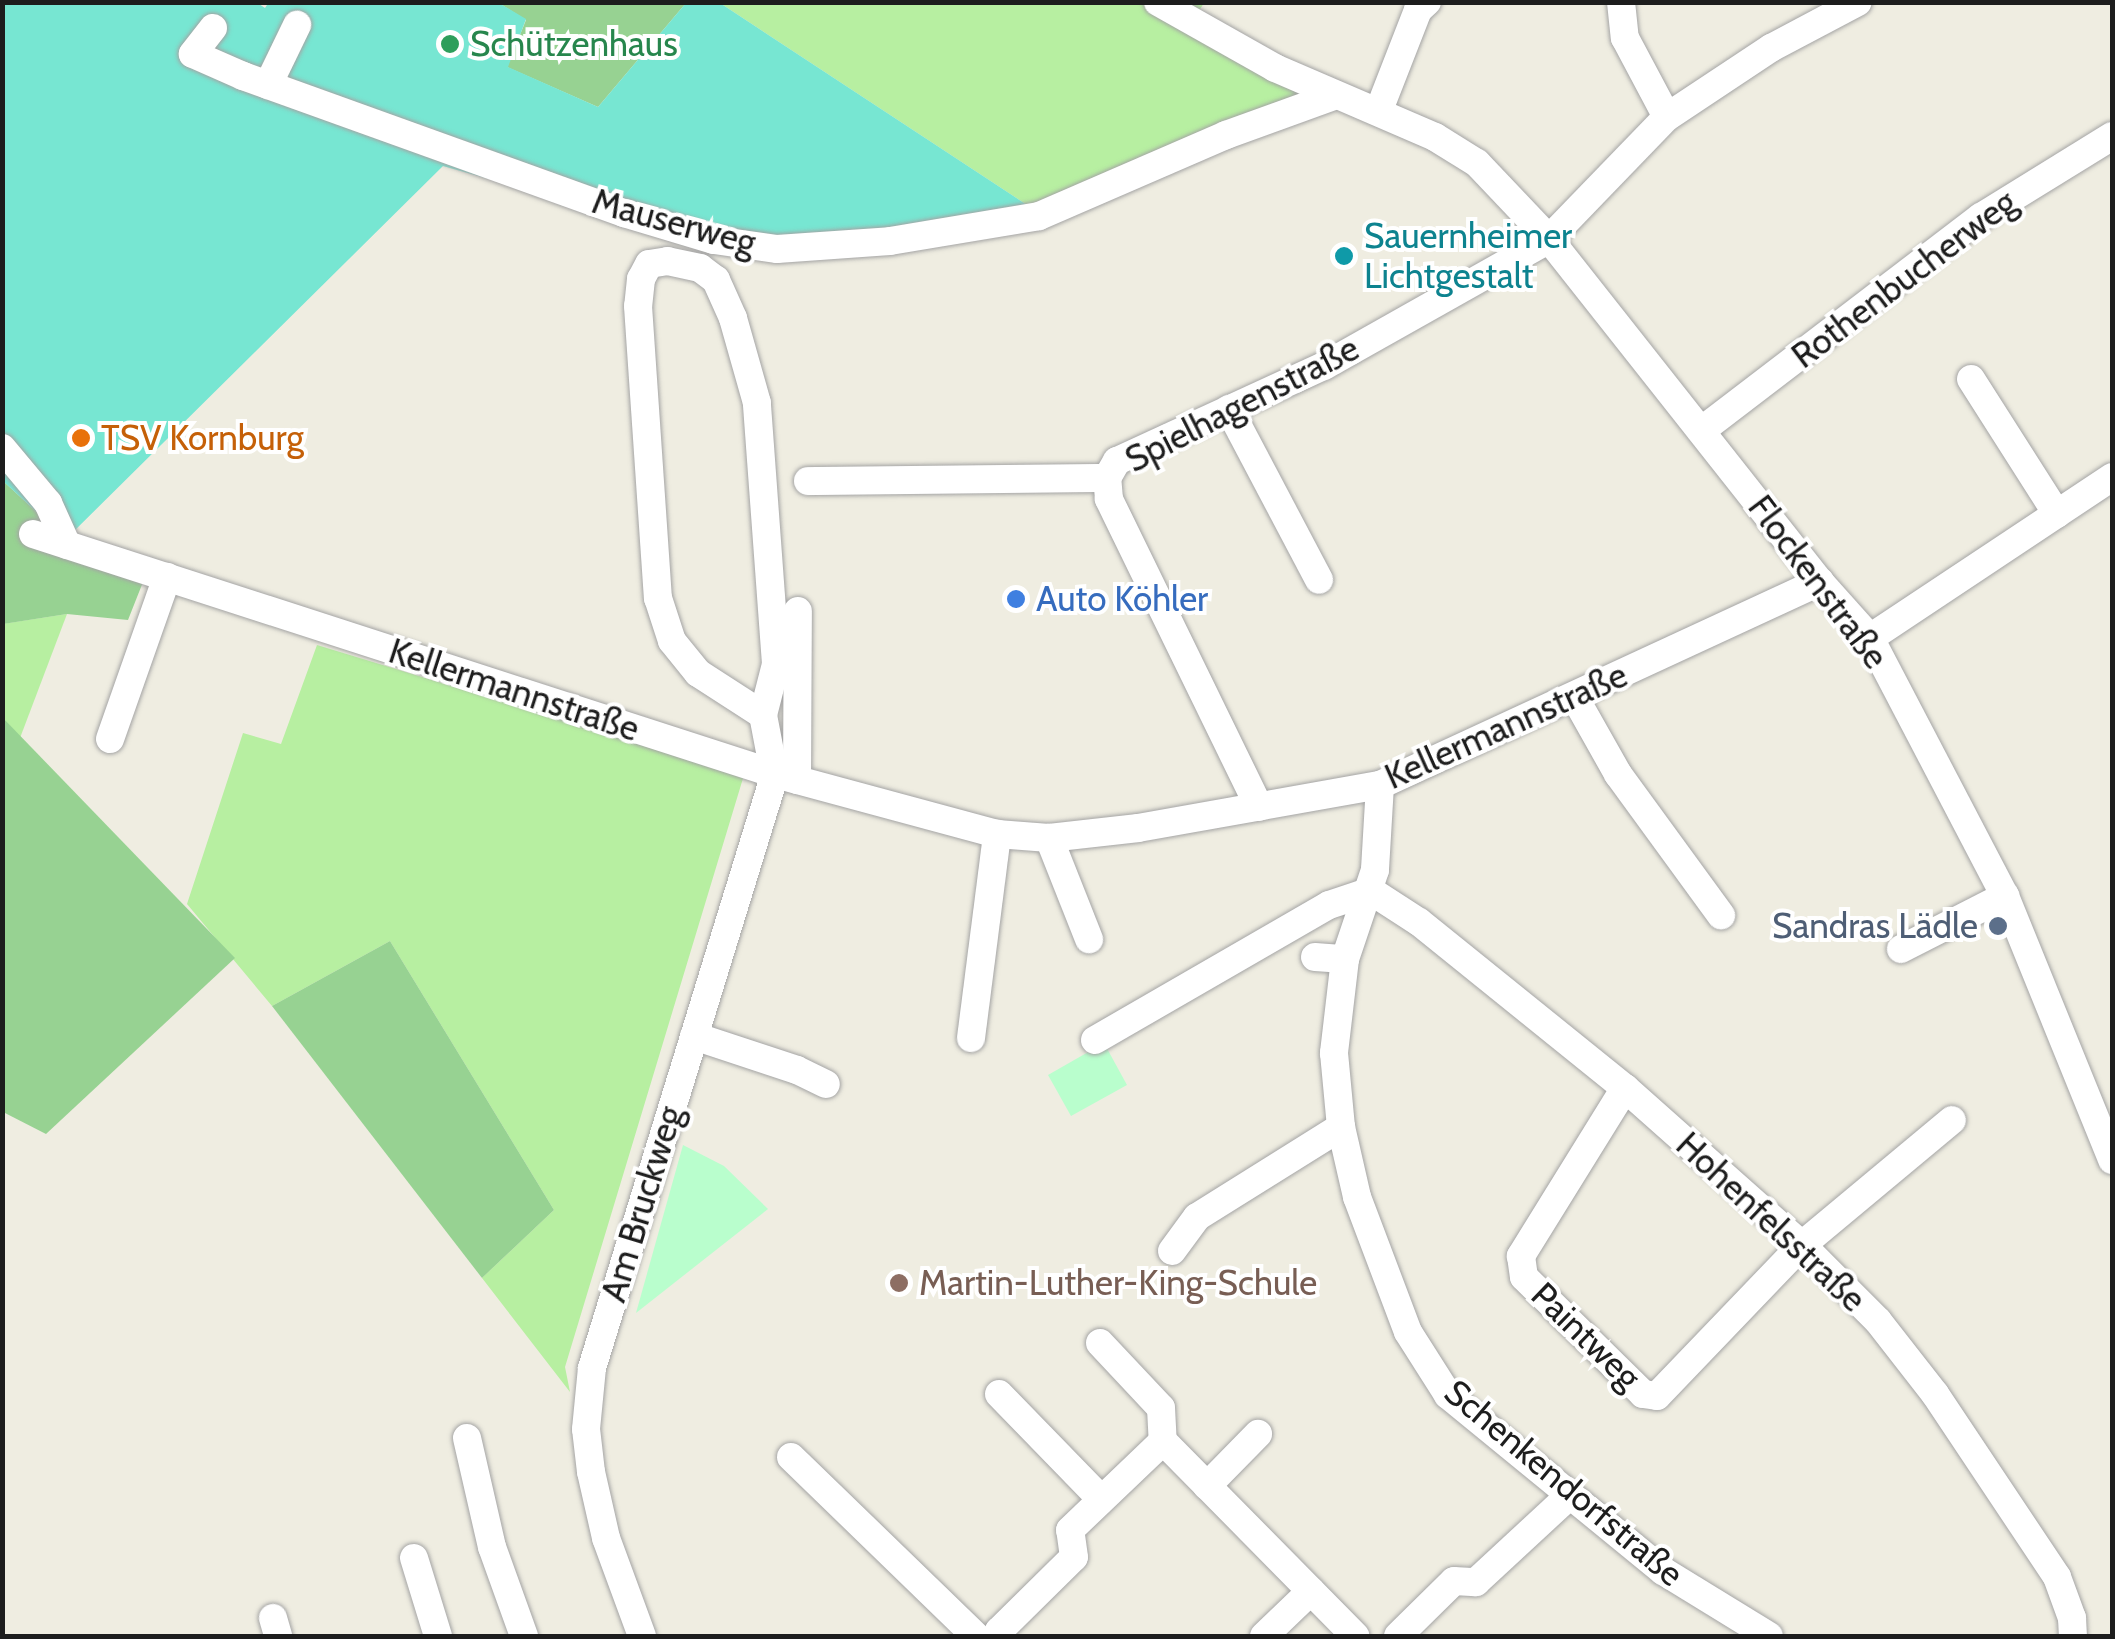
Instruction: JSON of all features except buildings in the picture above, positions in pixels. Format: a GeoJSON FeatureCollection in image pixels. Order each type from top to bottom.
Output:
{"type":"FeatureCollection","features":[{"type":"Feature","properties":{"kind":"street","name":"Flockenstraße"},"geometry":{"type":"LineString","coordinates":[[1158,2],[1334,96],[1380,110],[1477,163],[1548,239],[1820,582],[1870,638],[1972,825],[2005,896],[2112,1160]]}},
{"type":"Feature","properties":{"kind":"street"},"geometry":{"type":"LineString","coordinates":[[1380,110],[1418,10],[1427,2]]}},
{"type":"Feature","properties":{"kind":"street"},"geometry":{"type":"LineString","coordinates":[[1621,2],[1625,38],[1667,117]]}},
{"type":"Feature","properties":{"kind":"street","name":"Spielhagenstraße"},"geometry":{"type":"LineString","coordinates":[[1259,807],[1109,498],[1108,478],[1117,461],[1324,366],[1548,239],[1667,117],[1771,48],[1858,2]]}},
{"type":"Feature","properties":{"kind":"street"},"geometry":{"type":"LineString","coordinates":[[268,85],[297,26]]}},
{"type":"Feature","properties":{"kind":"street","name":"Mauserweg"},"geometry":{"type":"LineString","coordinates":[[213,28],[192,54],[268,85],[624,212],[714,240],[778,249],[890,241],[1038,216],[1226,135],[1334,96]]}},
{"type":"Feature","properties":{"kind":"street","name":"Rothenbucherweg"},"geometry":{"type":"LineString","coordinates":[[1702,430],[1980,216],[2112,136]]}},
{"type":"Feature","properties":{"kind":"street"},"geometry":{"type":"LineString","coordinates":[[763,716],[698,673],[672,641],[658,598],[638,306],[641,279],[649,264],[668,260],[700,268],[716,280],[734,318],[757,402],[776,664],[763,716],[779,775]]}},
{"type":"Feature","properties":{"kind":"street"},"geometry":{"type":"LineString","coordinates":[[1972,380],[2057,514]]}},
{"type":"Feature","properties":{"kind":"street"},"geometry":{"type":"LineString","coordinates":[[1229,409],[1319,580]]}},
{"type":"Feature","properties":{"kind":"street"},"geometry":{"type":"LineString","coordinates":[[2,448],[48,502],[68,545]]}},
{"type":"Feature","properties":{"kind":"street"},"geometry":{"type":"LineString","coordinates":[[1870,638],[2112,477]]}},
{"type":"Feature","properties":{"kind":"street"},"geometry":{"type":"LineString","coordinates":[[808,481],[1108,478]]}},
{"type":"Feature","properties":{"kind":"street","name":"Kellermannstraße"},"geometry":{"type":"LineString","coordinates":[[33,534],[779,775],[998,834],[1049,838],[1380,785],[1820,582]]}},
{"type":"Feature","properties":{"kind":"street"},"geometry":{"type":"LineString","coordinates":[[110,738],[167,577]]}},
{"type":"Feature","properties":{"kind":"street"},"geometry":{"type":"LineString","coordinates":[[779,775],[798,611]]}},
{"type":"Feature","properties":{"kind":"street"},"geometry":{"type":"LineString","coordinates":[[1574,696],[1618,774],[1721,915]]}},
{"type":"Feature","properties":{"kind":"street","name":"Am Bruckweg"},"geometry":{"type":"LineString","coordinates":[[642,1636],[606,1538],[586,1429],[592,1368],[779,775]]}},
{"type":"Feature","properties":{"kind":"street","name":"Schenkendorfstraße"},"geometry":{"type":"LineString","coordinates":[[1380,785],[1371,890],[1345,959],[1334,1054],[1341,1126],[1373,1247],[1418,1347],[1448,1395],[1569,1496],[1662,1571],[1769,1636]]}},
{"type":"Feature","properties":{"kind":"street"},"geometry":{"type":"LineString","coordinates":[[971,1038],[998,834]]}},
{"type":"Feature","properties":{"kind":"street"},"geometry":{"type":"LineString","coordinates":[[1049,838],[1090,939]]}},
{"type":"Feature","properties":{"kind":"street"},"geometry":{"type":"LineString","coordinates":[[1095,1040],[1329,905],[1371,890]]}},
{"type":"Feature","properties":{"kind":"street","name":"Hohenfelsstraße"},"geometry":{"type":"LineString","coordinates":[[1371,890],[1419,922],[1626,1088],[1802,1245],[1878,1322],[1936,1394],[2057,1577],[2072,1618],[2074,1636]]}},
{"type":"Feature","properties":{"kind":"street"},"geometry":{"type":"LineString","coordinates":[[1901,950],[2005,896]]}},
{"type":"Feature","properties":{"kind":"street"},"geometry":{"type":"LineString","coordinates":[[1315,956],[1345,959]]}},
{"type":"Feature","properties":{"kind":"street"},"geometry":{"type":"LineString","coordinates":[[694,1036],[797,1070],[826,1084]]}},
{"type":"Feature","properties":{"kind":"street","name":"Paintweg"},"geometry":{"type":"LineString","coordinates":[[1626,1088],[1521,1256],[1524,1277],[1643,1394],[1657,1396],[1802,1245]]}},
{"type":"Feature","properties":{"kind":"street"},"geometry":{"type":"LineString","coordinates":[[1802,1245],[1952,1120]]}},
{"type":"Feature","properties":{"kind":"street"},"geometry":{"type":"LineString","coordinates":[[1172,1251],[1197,1216],[1341,1126]]}},
{"type":"Feature","properties":{"kind":"street"},"geometry":{"type":"LineString","coordinates":[[1100,1343],[1162,1408],[1163,1441],[1355,1636]]}},
{"type":"Feature","properties":{"kind":"street"},"geometry":{"type":"LineString","coordinates":[[999,1394],[1102,1500]]}},
{"type":"Feature","properties":{"kind":"street"},"geometry":{"type":"LineString","coordinates":[[1207,1486],[1258,1434]]}},
{"type":"Feature","properties":{"kind":"street"},"geometry":{"type":"LineString","coordinates":[[467,1438],[492,1547],[524,1636]]}},
{"type":"Feature","properties":{"kind":"street"},"geometry":{"type":"LineString","coordinates":[[999,1636],[999,1631],[1074,1557],[1070,1530],[1163,1441]]}},
{"type":"Feature","properties":{"kind":"street"},"geometry":{"type":"LineString","coordinates":[[791,1457],[976,1636]]}},
{"type":"Feature","properties":{"kind":"street"},"geometry":{"type":"LineString","coordinates":[[1398,1636],[1454,1582],[1476,1582],[1569,1496]]}},
{"type":"Feature","properties":{"kind":"street"},"geometry":{"type":"LineString","coordinates":[[414,1558],[438,1636]]}},
{"type":"Feature","properties":{"kind":"street"},"geometry":{"type":"LineString","coordinates":[[1264,1636],[1311,1591]]}},
{"type":"Feature","properties":{"kind":"green space"},"geometry":{"type":"Polygon","coordinates":[[[499,3],[686,3],[598,107],[507,67],[526,20],[499,3]]]}},
{"type":"Feature","properties":{"kind":"green space"},"geometry":{"type":"Polygon","coordinates":[[[720,3],[1204,3],[1191,23],[1312,95],[1030,207],[720,3]]]}},
{"type":"Feature","properties":{"kind":"green space"},"geometry":{"type":"Polygon","coordinates":[[[3,481],[66,539],[143,582],[128,620],[67,614],[3,624],[3,481]]]}},
{"type":"Feature","properties":{"kind":"green space"},"geometry":{"type":"Polygon","coordinates":[[[67,614],[20,738],[3,718],[2,624],[67,614]]]}},
{"type":"Feature","properties":{"kind":"green space"},"geometry":{"type":"Polygon","coordinates":[[[317,645],[744,775],[565,1367],[570,1392],[482,1278],[554,1210],[390,941],[272,1006],[187,904],[243,733],[281,744],[317,645]]]}},
{"type":"Feature","properties":{"kind":"green space"},"geometry":{"type":"Polygon","coordinates":[[[3,718],[235,958],[46,1134],[3,1112],[3,718]]]}},
{"type":"Feature","properties":{"kind":"green space"},"geometry":{"type":"Polygon","coordinates":[[[390,941],[554,1210],[482,1278],[272,1006],[390,941]]]}},
{"type":"Feature","properties":{"kind":"green space"},"geometry":{"type":"Polygon","coordinates":[[[1104,1043],[1127,1085],[1071,1116],[1048,1075],[1104,1043]]]}},
{"type":"Feature","properties":{"kind":"green space"},"geometry":{"type":"Polygon","coordinates":[[[683,1145],[724,1166],[768,1209],[636,1313],[683,1145]]]}},
{"type":"Feature","properties":{"kind":"shaded area"},"geometry":{"type":"Polygon","coordinates":[[[256,2],[265,8],[269,2],[499,3],[526,19],[508,67],[598,107],[686,3],[720,3],[1030,207],[746,252],[443,166],[66,539],[3,481],[3,3],[256,2]]]}},
{"type":"Feature","properties":{"kind":"place","name":"Schützenhaus"},"geometry":{"type":"Point","coordinates":[450,44]}},
{"type":"Feature","properties":{"kind":"place","name":"Sauernheimer Lichtgestalt"},"geometry":{"type":"Point","coordinates":[1344,256]}},
{"type":"Feature","properties":{"kind":"place","name":"TSV Kornburg"},"geometry":{"type":"Point","coordinates":[81,438]}},
{"type":"Feature","properties":{"kind":"place","name":"Auto Köhler"},"geometry":{"type":"Point","coordinates":[1016,599]}},
{"type":"Feature","properties":{"kind":"place","name":"Sandras Lädle"},"geometry":{"type":"Point","coordinates":[1998,926]}},
{"type":"Feature","properties":{"kind":"place","name":"Martin-Luther-King-Schule"},"geometry":{"type":"Point","coordinates":[899,1283]}}]}
